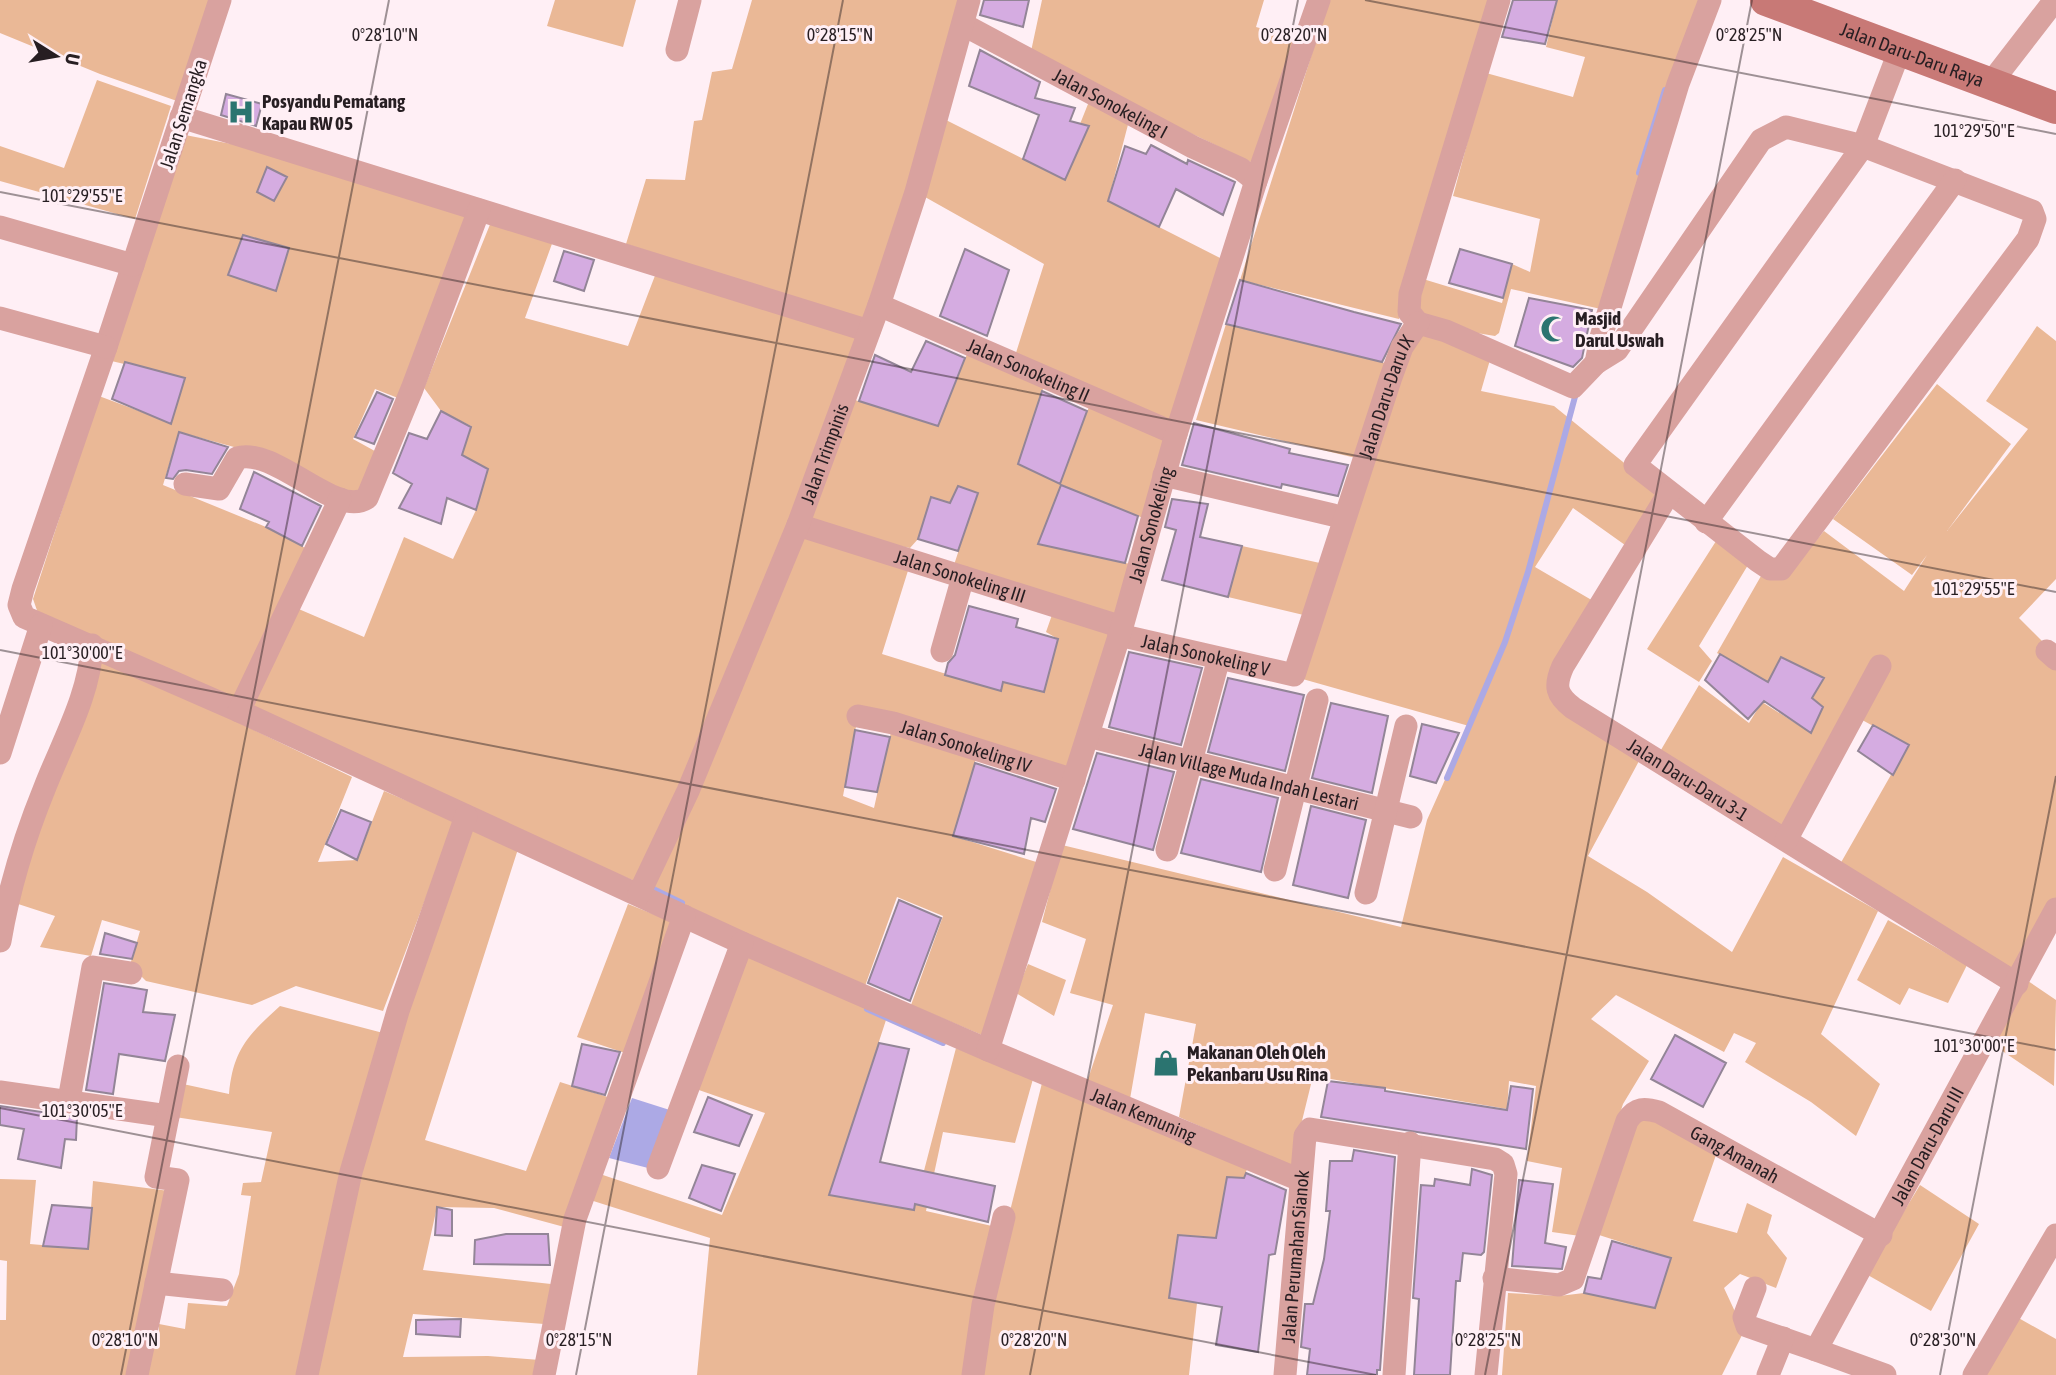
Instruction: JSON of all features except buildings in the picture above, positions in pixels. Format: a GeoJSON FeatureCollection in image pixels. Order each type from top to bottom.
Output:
{"type":"FeatureCollection","features":[{"type":"Feature","properties":{"kind":"main road","name":"Jalan Daru-Daru Raya"},"geometry":{"type":"LineString","coordinates":[[1766,0],[1899,52],[2056,108]]}},
{"type":"Feature","properties":{"kind":"street","name":"Jalan Semangka"},"geometry":{"type":"LineString","coordinates":[[41,625],[24,617],[20,600],[220,0]]}},
{"type":"Feature","properties":{"kind":"street"},"geometry":{"type":"LineString","coordinates":[[677,50],[690,0]]}},
{"type":"Feature","properties":{"kind":"street","name":"Jalan Trimpinis"},"geometry":{"type":"LineString","coordinates":[[639,894],[688,791],[798,525],[879,305],[916,192],[969,0]]}},
{"type":"Feature","properties":{"kind":"street","name":"Jalan Sonokeling"},"geometry":{"type":"LineString","coordinates":[[988,1050],[1121,631],[1176,435],[1256,181],[1318,0]]}},
{"type":"Feature","properties":{"kind":"street","name":"Jalan Daru-Daru IX"},"geometry":{"type":"LineString","coordinates":[[1294,676],[1391,377],[1402,347],[1418,323],[1409,312],[1410,294],[1499,0]]}},
{"type":"Feature","properties":{"kind":"street"},"geometry":{"type":"LineString","coordinates":[[1595,363],[1678,84],[1710,0]]}},
{"type":"Feature","properties":{"kind":"street"},"geometry":{"type":"LineString","coordinates":[[1990,84],[2055,0]]}},
{"type":"Feature","properties":{"kind":"street","name":"Jalan Sonokeling I"},"geometry":{"type":"LineString","coordinates":[[964,25],[1192,147],[1241,169],[1256,181]]}},
{"type":"Feature","properties":{"kind":"street"},"geometry":{"type":"LineString","coordinates":[[1418,323],[1482,346],[1573,387],[1595,363],[1617,350],[1768,134],[1786,127],[1796,127],[1863,146],[2034,213],[2033,232],[1785,566],[1770,569],[1635,465],[1863,146],[1899,52]]}},
{"type":"Feature","properties":{"kind":"street"},"geometry":{"type":"LineString","coordinates":[[181,117],[869,331]]}},
{"type":"Feature","properties":{"kind":"street"},"geometry":{"type":"LineString","coordinates":[[1706,522],[1955,180]]}},
{"type":"Feature","properties":{"kind":"street"},"geometry":{"type":"LineString","coordinates":[[185,484],[219,489],[237,458],[246,456],[269,463],[340,499],[358,502],[367,498],[479,210]]}},
{"type":"Feature","properties":{"kind":"street"},"geometry":{"type":"LineString","coordinates":[[0,227],[133,265]]}},
{"type":"Feature","properties":{"kind":"street","name":"Jalan Sonokeling II"},"geometry":{"type":"LineString","coordinates":[[879,305],[1176,435]]}},
{"type":"Feature","properties":{"kind":"street"},"geometry":{"type":"LineString","coordinates":[[0,318],[106,347]]}},
{"type":"Feature","properties":{"kind":"street"},"geometry":{"type":"LineString","coordinates":[[1164,475],[1333,515]]}},
{"type":"Feature","properties":{"kind":"street","name":"Jalan Daru-Daru 3-1"},"geometry":{"type":"LineString","coordinates":[[1669,493],[1563,666],[1557,690],[1563,700],[2017,984]]}},
{"type":"Feature","properties":{"kind":"street"},"geometry":{"type":"LineString","coordinates":[[239,711],[340,499]]}},
{"type":"Feature","properties":{"kind":"street","name":"Jalan Sonokeling III"},"geometry":{"type":"LineString","coordinates":[[798,525],[1121,631]]}},
{"type":"Feature","properties":{"kind":"street"},"geometry":{"type":"LineString","coordinates":[[942,651],[963,577]]}},
{"type":"Feature","properties":{"kind":"street"},"geometry":{"type":"LineString","coordinates":[[0,753],[41,625]]}},
{"type":"Feature","properties":{"kind":"street","name":"Jalan Kemuning"},"geometry":{"type":"LineString","coordinates":[[41,625],[239,711],[742,943],[988,1050],[1300,1180]]}},
{"type":"Feature","properties":{"kind":"street","name":"Jalan Sonokeling V"},"geometry":{"type":"LineString","coordinates":[[1121,631],[1294,676]]}},
{"type":"Feature","properties":{"kind":"street"},"geometry":{"type":"LineString","coordinates":[[0,941],[4,915],[34,814],[86,687],[92,645]]}},
{"type":"Feature","properties":{"kind":"street"},"geometry":{"type":"LineString","coordinates":[[1786,840],[1880,666]]}},
{"type":"Feature","properties":{"kind":"street"},"geometry":{"type":"LineString","coordinates":[[1167,850],[1216,669]]}},
{"type":"Feature","properties":{"kind":"street"},"geometry":{"type":"LineString","coordinates":[[1275,870],[1317,700]]}},
{"type":"Feature","properties":{"kind":"street","name":"Jalan Sonokeling IV"},"geometry":{"type":"LineString","coordinates":[[858,716],[893,723],[1074,780]]}},
{"type":"Feature","properties":{"kind":"street"},"geometry":{"type":"LineString","coordinates":[[1366,893],[1406,726]]}},
{"type":"Feature","properties":{"kind":"street","name":"Jalan Village Muda Indah Lestari"},"geometry":{"type":"LineString","coordinates":[[1088,736],[1411,817]]}},
{"type":"Feature","properties":{"kind":"street"},"geometry":{"type":"LineString","coordinates":[[307,1375],[351,1172],[398,1011],[466,816]]}},
{"type":"Feature","properties":{"kind":"street","name":"Jalan Daru-Daru III"},"geometry":{"type":"LineString","coordinates":[[1881,1235],[2056,909]]}},
{"type":"Feature","properties":{"kind":"street"},"geometry":{"type":"LineString","coordinates":[[544,1375],[575,1219],[684,916]]}},
{"type":"Feature","properties":{"kind":"street"},"geometry":{"type":"LineString","coordinates":[[658,1168],[742,943]]}},
{"type":"Feature","properties":{"kind":"street"},"geometry":{"type":"LineString","coordinates":[[69,1100],[93,967],[131,973]]}},
{"type":"Feature","properties":{"kind":"street"},"geometry":{"type":"LineString","coordinates":[[137,1375],[178,1180],[156,1177],[178,1066]]}},
{"type":"Feature","properties":{"kind":"street"},"geometry":{"type":"LineString","coordinates":[[0,1091],[168,1116]]}},
{"type":"Feature","properties":{"kind":"street","name":"Gang Amanah"},"geometry":{"type":"LineString","coordinates":[[1494,1278],[1559,1284],[1573,1279],[1627,1121],[1634,1112],[1644,1108],[1660,1112],[1881,1235]]}},
{"type":"Feature","properties":{"kind":"street","name":"Jalan Perumahan Sianok"},"geometry":{"type":"LineString","coordinates":[[1285,1375],[1305,1138],[1310,1129],[1410,1143]]}},
{"type":"Feature","properties":{"kind":"street"},"geometry":{"type":"LineString","coordinates":[[1394,1375],[1410,1143],[1495,1159],[1503,1164],[1506,1174],[1486,1375]]}},
{"type":"Feature","properties":{"kind":"street"},"geometry":{"type":"LineString","coordinates":[[973,1375],[984,1305],[1004,1217]]}},
{"type":"Feature","properties":{"kind":"street"},"geometry":{"type":"LineString","coordinates":[[1816,1350],[1881,1235]]}},
{"type":"Feature","properties":{"kind":"street"},"geometry":{"type":"LineString","coordinates":[[1974,1375],[2056,1235]]}},
{"type":"Feature","properties":{"kind":"street"},"geometry":{"type":"LineString","coordinates":[[156,1283],[222,1290]]}},
{"type":"Feature","properties":{"kind":"street"},"geometry":{"type":"LineString","coordinates":[[1755,1288],[1744,1317],[1746,1324],[1882,1374]]}},
{"type":"Feature","properties":{"kind":"street"},"geometry":{"type":"LineString","coordinates":[[1768,1375],[1783,1338]]}},
{"type":"Feature","properties":{"kind":"shaded area"},"geometry":{"type":"Polygon","coordinates":[[[0,0],[210,0],[177,101],[100,74],[0,33],[0,0]]]}},
{"type":"Feature","properties":{"kind":"shaded area"},"geometry":{"type":"Polygon","coordinates":[[[555,0],[636,0],[623,47],[547,26],[555,0]]]}},
{"type":"Feature","properties":{"kind":"shaded area"},"geometry":{"type":"Polygon","coordinates":[[[752,0],[964,0],[866,321],[626,244],[646,179],[685,180],[694,121],[702,120],[712,72],[732,69],[752,0]]]}},
{"type":"Feature","properties":{"kind":"shaded area"},"geometry":{"type":"Polygon","coordinates":[[[1042,0],[1264,0],[1256,27],[1299,39],[1257,165],[1030,56],[1042,0]]]}},
{"type":"Feature","properties":{"kind":"shaded area"},"geometry":{"type":"Polygon","coordinates":[[[1329,0],[1494,0],[1399,319],[1240,280],[1329,0]]]}},
{"type":"Feature","properties":{"kind":"shaded area"},"geometry":{"type":"Polygon","coordinates":[[[1557,0],[1701,0],[1601,309],[1511,289],[1499,333],[1495,336],[1453,329],[1417,315],[1423,279],[1502,303],[1512,264],[1530,272],[1540,219],[1453,196],[1486,73],[1573,97],[1585,57],[1546,47],[1557,0]]]}},
{"type":"Feature","properties":{"kind":"shaded area"},"geometry":{"type":"Polygon","coordinates":[[[97,80],[171,106],[135,219],[0,181],[0,146],[64,168],[97,80]]]}},
{"type":"Feature","properties":{"kind":"shaded area"},"geometry":{"type":"Polygon","coordinates":[[[1090,99],[1130,117],[1108,201],[1224,260],[1173,425],[1015,356],[1044,264],[925,197],[944,119],[1065,180],[1089,126],[1080,124],[1090,99]]]}},
{"type":"Feature","properties":{"kind":"shaded area"},"geometry":{"type":"Polygon","coordinates":[[[180,134],[252,148],[470,214],[403,400],[375,389],[353,439],[382,455],[355,498],[263,455],[179,432],[163,485],[266,527],[309,550],[238,705],[40,619],[33,599],[99,396],[171,423],[185,378],[107,360],[180,134]]]}},
{"type":"Feature","properties":{"kind":"shaded area"},"geometry":{"type":"Polygon","coordinates":[[[491,222],[553,241],[525,318],[628,346],[656,273],[859,334],[791,526],[637,882],[490,822],[248,709],[294,607],[364,637],[404,537],[453,559],[476,510],[488,469],[462,455],[471,426],[441,411],[424,388],[491,222]]]}},
{"type":"Feature","properties":{"kind":"shaded area"},"geometry":{"type":"Polygon","coordinates":[[[1226,324],[1389,364],[1360,459],[1196,420],[1226,324]]]}},
{"type":"Feature","properties":{"kind":"shaded area"},"geometry":{"type":"Polygon","coordinates":[[[2037,326],[2056,341],[2056,579],[2019,618],[2056,655],[2056,909],[2017,984],[1839,866],[1908,745],[1853,715],[1783,831],[1658,755],[1699,685],[1749,723],[1762,702],[1811,733],[1823,707],[1812,698],[1823,678],[1781,657],[1768,682],[1717,653],[1761,576],[1786,577],[1824,531],[1904,591],[1927,555],[1912,575],[1833,519],[1937,384],[2011,444],[1947,531],[2028,429],[1986,401],[2037,326]]]}},
{"type":"Feature","properties":{"kind":"shaded area"},"geometry":{"type":"Polygon","coordinates":[[[1414,333],[1492,353],[1481,391],[1554,406],[1660,492],[1625,545],[1573,508],[1535,567],[1595,602],[1555,706],[1639,761],[1588,856],[1647,892],[1732,952],[1783,857],[1878,911],[1821,1034],[1880,1084],[1856,1136],[1811,1102],[1745,1062],[1756,1043],[1734,1033],[1724,1052],[1616,995],[1591,1019],[1649,1061],[1623,1104],[1580,1236],[1552,1232],[1562,1168],[1527,1161],[1536,1086],[1509,1081],[1507,1109],[1313,1076],[1299,1133],[1301,1171],[1179,1117],[1196,1024],[1145,1013],[1130,1099],[1087,1082],[1113,1005],[1070,993],[1086,939],[1042,922],[1062,845],[1401,927],[1427,820],[1469,726],[1299,678],[1414,333]]]}},
{"type":"Feature","properties":{"kind":"shaded area"},"geometry":{"type":"Polygon","coordinates":[[[967,354],[1044,386],[1018,464],[1060,484],[1090,404],[1167,436],[1143,518],[1062,485],[1038,543],[1130,564],[1121,620],[954,565],[977,494],[959,486],[950,503],[931,497],[918,539],[910,548],[806,528],[911,561],[882,654],[1001,691],[1006,673],[1025,675],[1022,686],[1044,692],[1058,639],[1046,632],[1053,612],[1113,629],[1068,772],[891,717],[858,716],[843,796],[874,808],[893,723],[978,752],[953,836],[1046,865],[982,1035],[911,1005],[943,916],[897,897],[865,986],[768,945],[649,887],[746,678],[742,675],[803,527],[798,525],[843,401],[855,400],[938,426],[967,354]]]}},
{"type":"Feature","properties":{"kind":"shaded area"},"geometry":{"type":"Polygon","coordinates":[[[1718,538],[1748,565],[1699,646],[1712,661],[1699,682],[1647,649],[1718,538]]]}},
{"type":"Feature","properties":{"kind":"shaded area"},"geometry":{"type":"Polygon","coordinates":[[[1242,546],[1329,565],[1312,617],[1228,597],[1242,546]]]}},
{"type":"Feature","properties":{"kind":"shaded area"},"geometry":{"type":"Polygon","coordinates":[[[102,657],[352,777],[318,862],[357,860],[384,791],[455,821],[383,1011],[296,986],[252,1005],[146,981],[130,965],[140,931],[102,920],[91,956],[40,947],[55,916],[12,902],[102,657]]]}},
{"type":"Feature","properties":{"kind":"shaded area"},"geometry":{"type":"Polygon","coordinates":[[[469,828],[518,849],[425,1140],[526,1171],[560,1082],[614,1099],[568,1228],[494,1208],[437,1207],[423,1270],[551,1284],[544,1324],[413,1314],[403,1357],[488,1356],[540,1360],[537,1375],[312,1375],[362,1159],[411,997],[469,828]]]}},
{"type":"Feature","properties":{"kind":"shaded area"},"geometry":{"type":"Polygon","coordinates":[[[628,904],[678,924],[631,1055],[577,1037],[628,904]]]}},
{"type":"Feature","properties":{"kind":"shaded area"},"geometry":{"type":"Polygon","coordinates":[[[1888,920],[1967,965],[1948,1003],[1909,988],[1900,1005],[1857,980],[1888,920]]]}},
{"type":"Feature","properties":{"kind":"shaded area"},"geometry":{"type":"Polygon","coordinates":[[[746,954],[828,987],[886,1020],[829,1195],[914,1209],[956,1048],[1033,1079],[1015,1143],[943,1132],[926,1211],[992,1226],[964,1375],[697,1375],[710,1238],[587,1199],[597,1173],[722,1215],[765,1113],[696,1089],[746,954]]]}},
{"type":"Feature","properties":{"kind":"shaded area"},"geometry":{"type":"Polygon","coordinates":[[[1028,964],[1066,980],[1054,1016],[1016,993],[1028,964]]]}},
{"type":"Feature","properties":{"kind":"shaded area"},"geometry":{"type":"Polygon","coordinates":[[[2028,981],[2056,1000],[2054,1086],[1992,1044],[2028,981]]]}},
{"type":"Feature","properties":{"kind":"shaded area"},"geometry":{"type":"Polygon","coordinates":[[[280,1006],[387,1034],[300,1375],[142,1375],[150,1334],[159,1336],[159,1324],[185,1329],[188,1303],[227,1306],[239,1274],[251,1196],[241,1195],[243,1183],[261,1182],[272,1132],[175,1117],[183,1084],[229,1094],[238,1054],[251,1035],[280,1006]]]}},
{"type":"Feature","properties":{"kind":"shaded area"},"geometry":{"type":"Polygon","coordinates":[[[1042,1083],[1248,1166],[1244,1178],[1227,1177],[1216,1238],[1178,1236],[1169,1298],[1197,1303],[1189,1375],[980,1375],[1000,1251],[1042,1083]]]}},
{"type":"Feature","properties":{"kind":"shaded area"},"geometry":{"type":"Polygon","coordinates":[[[632,1098],[676,1112],[652,1169],[609,1158],[632,1098]]]}},
{"type":"Feature","properties":{"kind":"shaded area"},"geometry":{"type":"Polygon","coordinates":[[[1640,1113],[1716,1155],[1693,1221],[1737,1233],[1747,1203],[1772,1215],[1767,1233],[1787,1258],[1776,1288],[1740,1274],[1724,1288],[1744,1331],[1722,1375],[1502,1375],[1508,1293],[1559,1296],[1584,1293],[1655,1308],[1671,1258],[1599,1235],[1640,1113]]]}},
{"type":"Feature","properties":{"kind":"shaded area"},"geometry":{"type":"Polygon","coordinates":[[[0,1179],[36,1180],[30,1244],[88,1249],[93,1181],[169,1191],[131,1375],[0,1375],[0,1320],[6,1320],[7,1261],[0,1260],[0,1179]]]}},
{"type":"Feature","properties":{"kind":"shaded area"},"geometry":{"type":"Polygon","coordinates":[[[1920,1185],[1979,1224],[1931,1311],[1866,1274],[1920,1185]]]}},
{"type":"Feature","properties":{"kind":"shaded area"},"geometry":{"type":"Polygon","coordinates":[[[2015,1316],[2056,1339],[2056,1375],[1980,1375],[2015,1316]]]}},
{"type":"Feature","properties":{"kind":"waterway"},"geometry":{"type":"LineString","coordinates":[[1639,173],[1665,90]]}},
{"type":"Feature","properties":{"kind":"waterway"},"geometry":{"type":"LineString","coordinates":[[1447,778],[1505,642],[1528,572],[1576,393]]}},
{"type":"Feature","properties":{"kind":"waterway"},"geometry":{"type":"LineString","coordinates":[[649,887],[682,903]]}},
{"type":"Feature","properties":{"kind":"waterway"},"geometry":{"type":"LineString","coordinates":[[867,1009],[943,1043]]}},
{"type":"Feature","properties":{"kind":"place","name":"Posyandu Pematang Kapau RW 05"},"geometry":{"type":"Point","coordinates":[241,112]}},
{"type":"Feature","properties":{"kind":"place","name":"Masjid Darul Uswah"},"geometry":{"type":"Point","coordinates":[1554,329]}},
{"type":"Feature","properties":{"kind":"place","name":"Makanan Oleh Oleh Pekanbaru Usu Rina"},"geometry":{"type":"Point","coordinates":[1166,1063]}}]}
